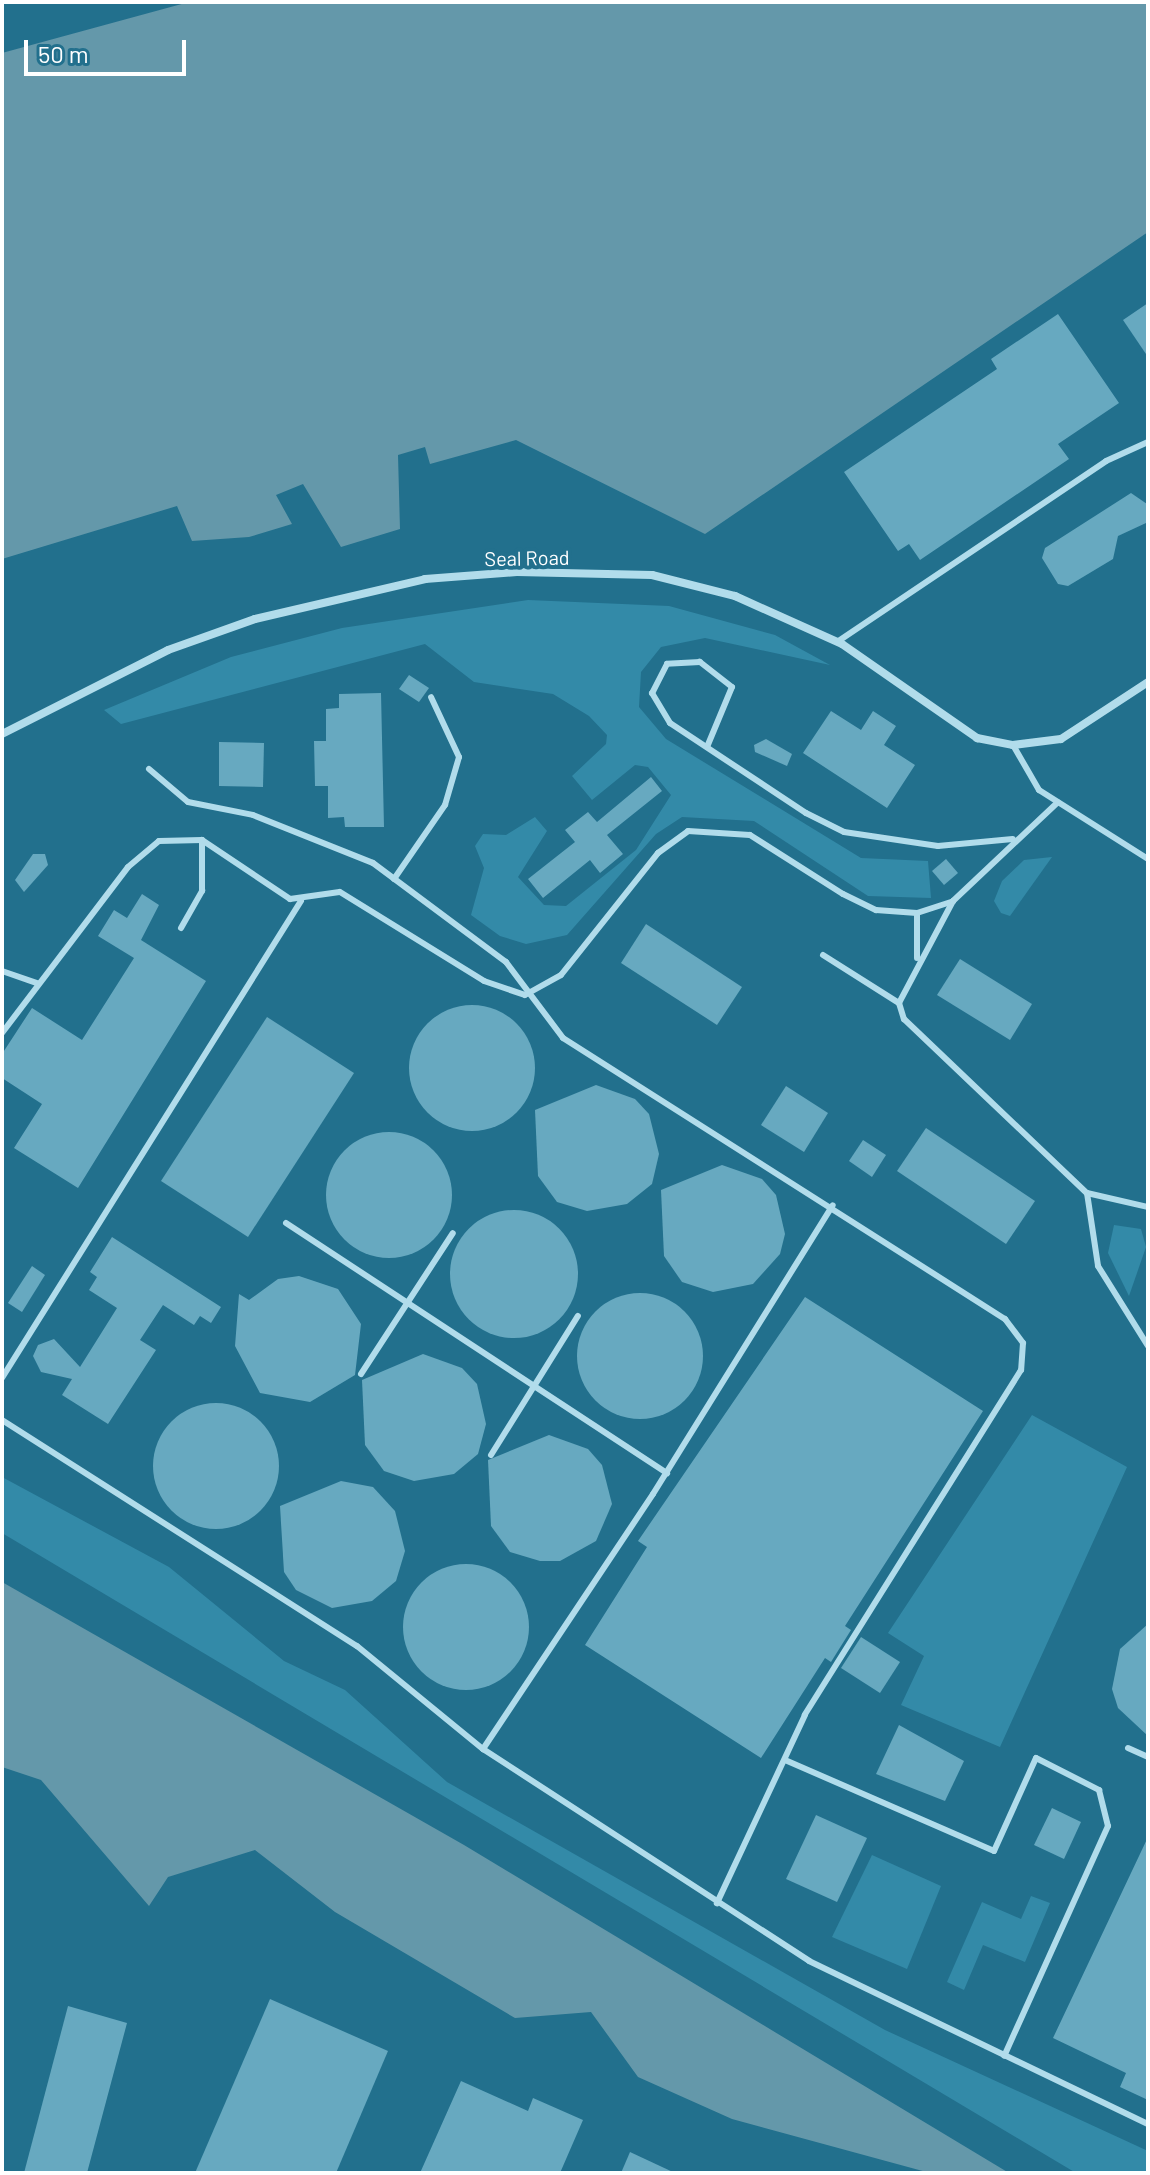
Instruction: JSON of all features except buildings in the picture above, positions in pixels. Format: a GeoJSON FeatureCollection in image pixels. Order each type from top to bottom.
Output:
{"type":"FeatureCollection","features":[{"type":"Feature","properties":{"kind":"street","name":"Seal Road"},"geometry":{"type":"LineString","coordinates":[[2,734],[168,650],[255,619],[425,579],[652,575],[735,596],[837,642],[946,721],[1013,745],[1039,746],[1148,682]]}},
{"type":"Feature","properties":{"kind":"lane"},"geometry":{"type":"LineString","coordinates":[[837,642],[1106,461],[1148,442]]}},
{"type":"Feature","properties":{"kind":"lane"},"geometry":{"type":"LineString","coordinates":[[707,747],[732,687],[700,662],[667,664],[652,693],[657,708],[707,747],[844,832],[938,846],[1013,839]]}},
{"type":"Feature","properties":{"kind":"lane"},"geometry":{"type":"LineString","coordinates":[[394,879],[445,805],[459,757],[431,697]]}},
{"type":"Feature","properties":{"kind":"lane"},"geometry":{"type":"LineString","coordinates":[[1013,745],[1022,770],[1058,802],[1148,859]]}},
{"type":"Feature","properties":{"kind":"lane"},"geometry":{"type":"LineString","coordinates":[[149,769],[188,802],[275,823],[394,879],[506,962],[525,995],[563,1038],[833,1205],[1005,1319],[1023,1343],[1021,1370],[805,1715],[717,1903]]}},
{"type":"Feature","properties":{"kind":"lane"},"geometry":{"type":"LineString","coordinates":[[899,1003],[917,962],[953,901],[1013,839],[1058,802]]}},
{"type":"Feature","properties":{"kind":"lane"},"geometry":{"type":"LineString","coordinates":[[2,1033],[128,867],[159,841],[202,840],[301,901],[340,892],[484,981],[525,995],[561,975],[658,853],[688,831],[750,835],[854,900],[917,913],[953,901]]}},
{"type":"Feature","properties":{"kind":"lane"},"geometry":{"type":"LineString","coordinates":[[181,928],[202,891],[202,840]]}},
{"type":"Feature","properties":{"kind":"lane"},"geometry":{"type":"LineString","coordinates":[[2,1378],[301,901]]}},
{"type":"Feature","properties":{"kind":"lane"},"geometry":{"type":"LineString","coordinates":[[917,913],[917,962]]}},
{"type":"Feature","properties":{"kind":"lane"},"geometry":{"type":"LineString","coordinates":[[823,955],[899,1003],[918,1040],[1087,1193],[1148,1207]]}},
{"type":"Feature","properties":{"kind":"lane"},"geometry":{"type":"LineString","coordinates":[[2,971],[37,983]]}},
{"type":"Feature","properties":{"kind":"lane"},"geometry":{"type":"LineString","coordinates":[[1087,1193],[1098,1266],[1148,1346]]}},
{"type":"Feature","properties":{"kind":"lane"},"geometry":{"type":"LineString","coordinates":[[483,1749],[667,1473],[833,1205]]}},
{"type":"Feature","properties":{"kind":"lane"},"geometry":{"type":"LineString","coordinates":[[286,1223],[667,1473]]}},
{"type":"Feature","properties":{"kind":"lane"},"geometry":{"type":"LineString","coordinates":[[361,1374],[453,1233]]}},
{"type":"Feature","properties":{"kind":"lane"},"geometry":{"type":"LineString","coordinates":[[491,1455],[538,1387],[578,1316]]}},
{"type":"Feature","properties":{"kind":"lane"},"geometry":{"type":"LineString","coordinates":[[2,1420],[357,1646],[483,1749],[809,1961],[1148,2124]]}},
{"type":"Feature","properties":{"kind":"lane"},"geometry":{"type":"LineString","coordinates":[[1128,1748],[1148,1757]]}},
{"type":"Feature","properties":{"kind":"lane"},"geometry":{"type":"LineString","coordinates":[[785,1760],[994,1851],[1036,1758],[1099,1790],[1108,1826],[1004,2056]]}},
{"type":"Feature","properties":{"kind":"shaded area"},"geometry":{"type":"Polygon","coordinates":[[[189,2],[1148,2],[1148,232],[705,534],[516,440],[430,464],[425,447],[398,455],[400,529],[341,547],[303,484],[276,495],[292,524],[249,537],[192,541],[177,506],[2,559],[2,53],[189,2]]]}},
{"type":"Feature","properties":{"kind":"shaded area"},"geometry":{"type":"Polygon","coordinates":[[[528,600],[669,606],[775,635],[830,665],[705,638],[661,647],[641,672],[639,707],[666,739],[861,858],[928,861],[931,898],[868,896],[754,821],[682,817],[656,834],[567,935],[526,944],[500,936],[471,915],[484,868],[475,846],[483,834],[506,835],[535,817],[547,831],[518,877],[544,905],[566,906],[636,850],[671,795],[648,767],[635,765],[592,800],[572,776],[606,744],[607,735],[589,716],[553,694],[474,682],[425,644],[121,724],[104,710],[231,657],[342,628],[528,600]]]}},
{"type":"Feature","properties":{"kind":"shaded area"},"geometry":{"type":"Polygon","coordinates":[[[1052,857],[1010,916],[1001,913],[994,901],[1002,881],[1024,860],[1052,857]]]}},
{"type":"Feature","properties":{"kind":"shaded area"},"geometry":{"type":"Polygon","coordinates":[[[1114,1225],[1141,1229],[1146,1247],[1129,1296],[1108,1253],[1114,1225]]]}},
{"type":"Feature","properties":{"kind":"shaded area"},"geometry":{"type":"Polygon","coordinates":[[[1032,1415],[1127,1467],[1000,1747],[901,1705],[924,1656],[888,1633],[1032,1415]]]}},
{"type":"Feature","properties":{"kind":"shaded area"},"geometry":{"type":"Polygon","coordinates":[[[2,1477],[169,1567],[284,1661],[345,1690],[447,1782],[885,2030],[1148,2151],[1148,2173],[1076,2173],[2,1533],[2,1477]]]}},
{"type":"Feature","properties":{"kind":"shaded area"},"geometry":{"type":"Polygon","coordinates":[[[2,1582],[464,1845],[1009,2173],[930,2173],[732,2119],[638,2077],[591,2012],[515,2018],[335,1912],[255,1850],[168,1877],[149,1906],[41,1780],[2,1767],[2,1582]]]}},
{"type":"Feature","properties":{"kind":"shaded area"},"geometry":{"type":"Polygon","coordinates":[[[872,1855],[941,1886],[907,1969],[832,1937],[872,1855]]]}},
{"type":"Feature","properties":{"kind":"shaded area"},"geometry":{"type":"Polygon","coordinates":[[[1031,1896],[1050,1903],[1025,1962],[983,1945],[964,1990],[947,1982],[982,1902],[1021,1919],[1031,1896]]]}}]}
